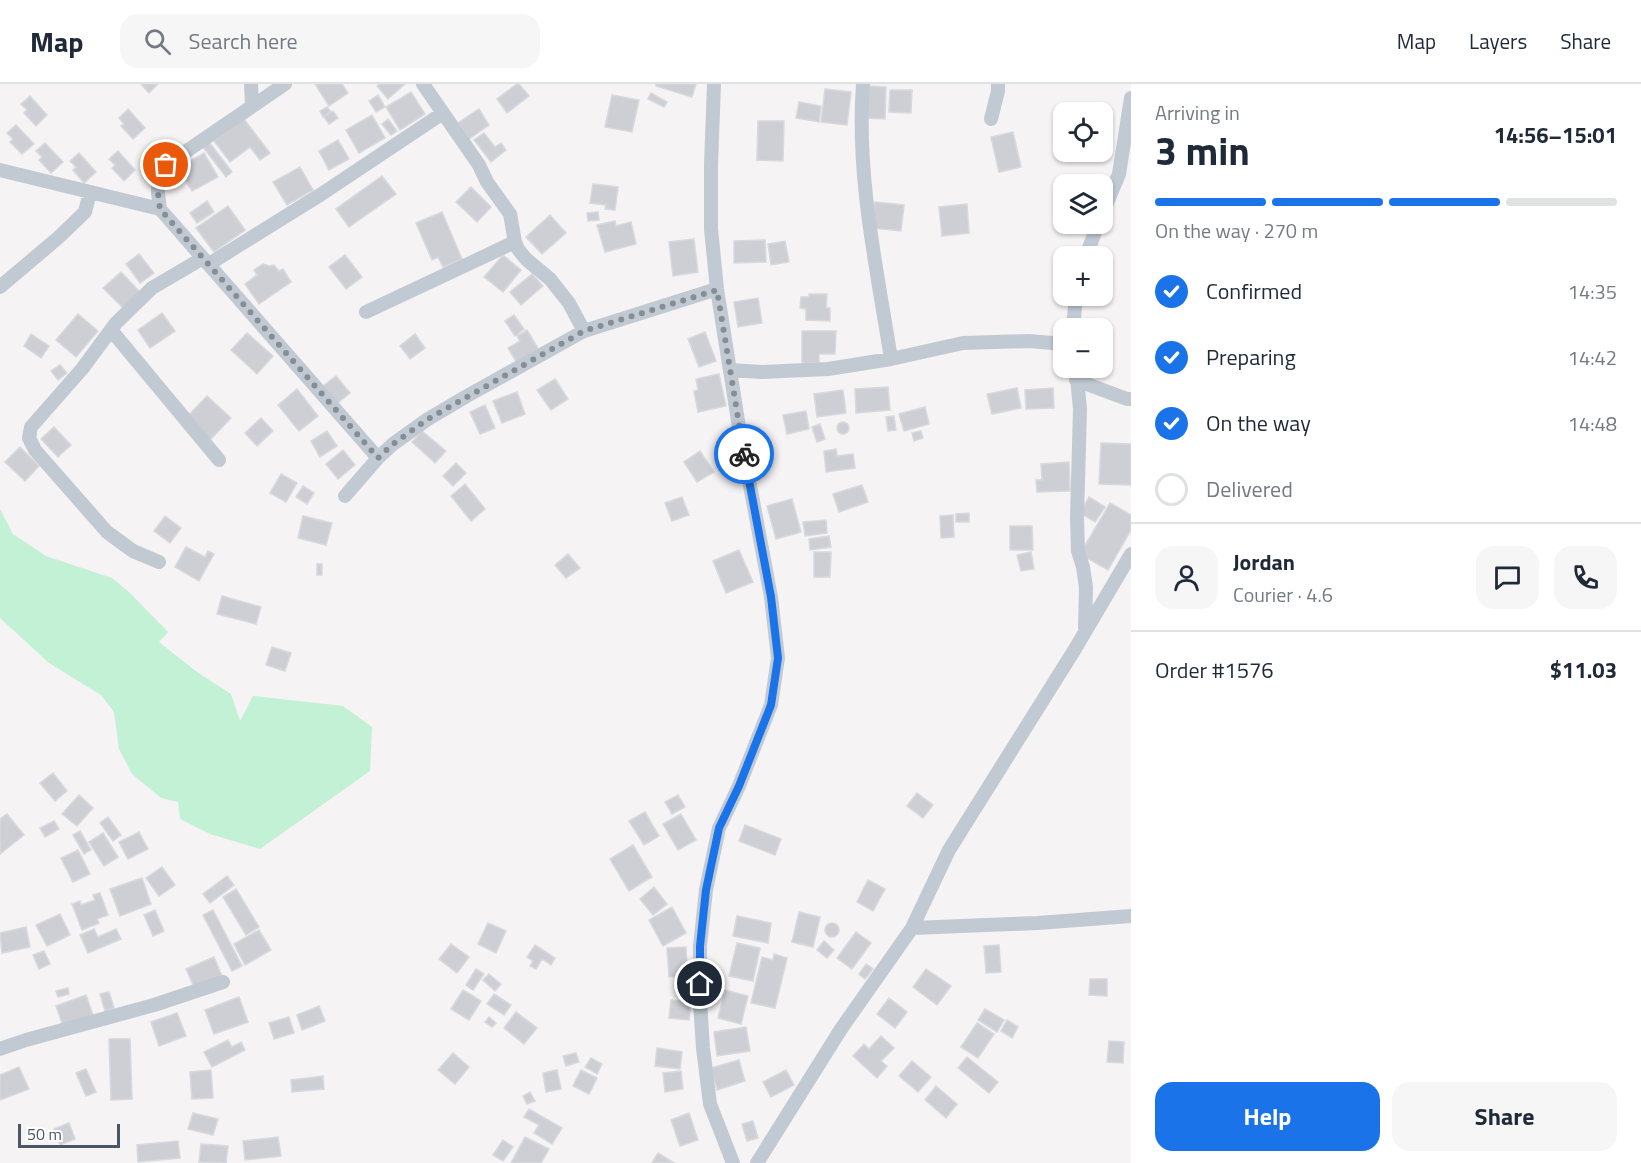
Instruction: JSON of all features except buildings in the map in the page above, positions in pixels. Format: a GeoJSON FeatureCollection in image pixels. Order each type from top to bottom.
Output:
{"type":"FeatureCollection","features":[{"type":"Feature","properties":{"kind":"street"},"geometry":{"type":"LineString","coordinates":[[250,84],[252,106]]}},
{"type":"Feature","properties":{"kind":"street"},"geometry":{"type":"LineString","coordinates":[[285,84],[166,165],[158,179],[160,209],[378,458]]}},
{"type":"Feature","properties":{"kind":"street"},"geometry":{"type":"LineString","coordinates":[[423,84],[510,214],[514,242],[518,249],[526,259],[550,279],[569,303],[584,331]]}},
{"type":"Feature","properties":{"kind":"street"},"geometry":{"type":"LineString","coordinates":[[714,84],[711,229],[717,290],[739,427],[771,597],[778,658],[771,705],[739,786],[719,828],[706,890],[700,946],[702,1048],[710,1104],[733,1163]]}},
{"type":"Feature","properties":{"kind":"street"},"geometry":{"type":"LineString","coordinates":[[863,84],[861,111],[866,195],[891,359]]}},
{"type":"Feature","properties":{"kind":"street"},"geometry":{"type":"LineString","coordinates":[[991,119],[998,84]]}},
{"type":"Feature","properties":{"kind":"street"},"geometry":{"type":"LineString","coordinates":[[1113,196],[1125,175],[1131,98]]}},
{"type":"Feature","properties":{"kind":"street"},"geometry":{"type":"LineString","coordinates":[[159,562],[133,551],[107,532],[35,450],[29,438],[31,426],[82,369],[116,323],[152,288],[206,261],[320,195],[443,113]]}},
{"type":"Feature","properties":{"kind":"street"},"geometry":{"type":"LineString","coordinates":[[0,170],[160,209]]}},
{"type":"Feature","properties":{"kind":"street"},"geometry":{"type":"LineString","coordinates":[[0,287],[85,212],[90,192]]}},
{"type":"Feature","properties":{"kind":"street"},"geometry":{"type":"LineString","coordinates":[[366,312],[514,242]]}},
{"type":"Feature","properties":{"kind":"street"},"geometry":{"type":"LineString","coordinates":[[345,496],[393,444],[428,419],[584,331],[717,290]]}},
{"type":"Feature","properties":{"kind":"street"},"geometry":{"type":"LineString","coordinates":[[111,330],[219,460]]}},
{"type":"Feature","properties":{"kind":"street"},"geometry":{"type":"LineString","coordinates":[[730,370],[762,372],[828,369],[891,359],[963,342],[1053,343]]}},
{"type":"Feature","properties":{"kind":"street"},"geometry":{"type":"LineString","coordinates":[[1076,378],[1080,409],[1078,551],[1086,587],[1085,630]]}},
{"type":"Feature","properties":{"kind":"street"},"geometry":{"type":"LineString","coordinates":[[1084,378],[1131,399]]}},
{"type":"Feature","properties":{"kind":"street"},"geometry":{"type":"LineString","coordinates":[[757,1163],[841,1029],[912,928],[949,850],[1131,554]]}},
{"type":"Feature","properties":{"kind":"street"},"geometry":{"type":"LineString","coordinates":[[912,928],[1038,923],[1131,916]]}},
{"type":"Feature","properties":{"kind":"street"},"geometry":{"type":"LineString","coordinates":[[0,1049],[154,1005],[223,982]]}},
{"type":"Feature","properties":{"kind":"green space"},"geometry":{"type":"Polygon","coordinates":[[[0,509],[13,534],[46,556],[112,578],[129,592],[168,632],[159,642],[197,672],[231,694],[240,721],[253,696],[343,706],[372,727],[370,771],[260,849],[210,834],[180,819],[178,802],[161,798],[132,774],[119,749],[114,712],[101,695],[49,663],[0,618],[0,509]]]}},
{"type":"Feature","properties":{"kind":"way so far"},"geometry":{"type":"LineString","coordinates":[[166,165],[158,179],[160,209],[378,458],[393,444],[428,419],[584,331],[717,290],[744,454]]}},
{"type":"Feature","properties":{"kind":"route"},"geometry":{"type":"LineString","coordinates":[[700,984],[700,946],[706,890],[719,828],[739,786],[771,705],[778,658],[771,597],[744,454]]}}]}
